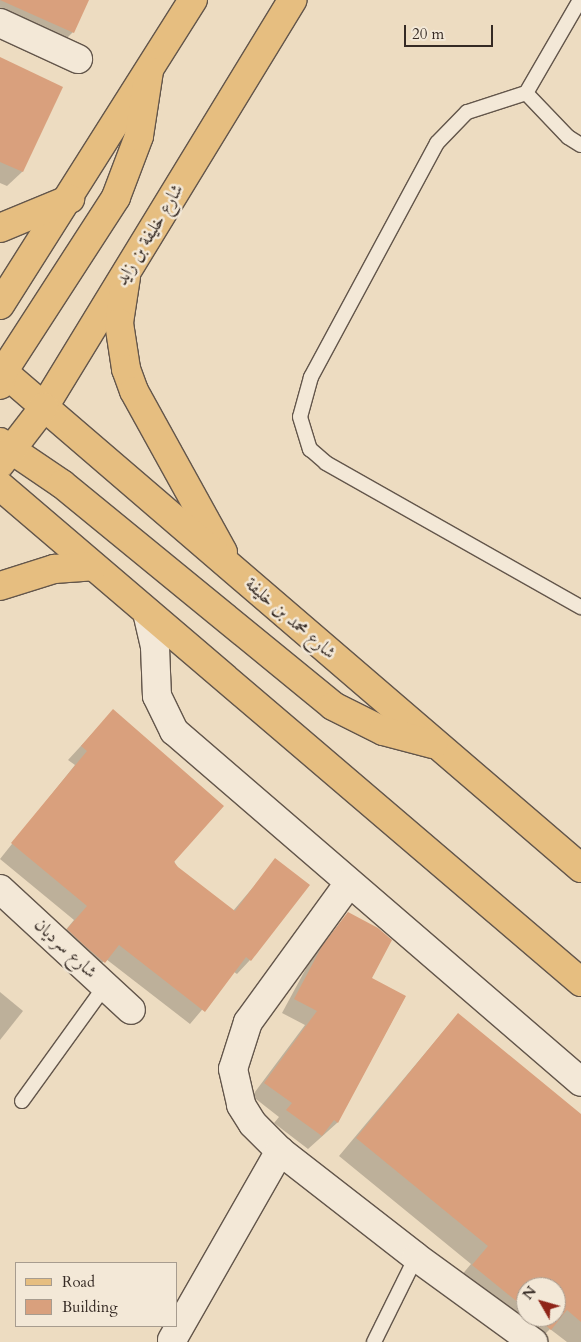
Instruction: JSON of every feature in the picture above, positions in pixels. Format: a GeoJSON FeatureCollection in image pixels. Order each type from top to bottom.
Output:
{"type":"FeatureCollection","features":[{"type":"Feature","properties":{"kind":"main road"},"geometry":{"type":"LineString","coordinates":[[0,305],[70,199],[193,0]]}},
{"type":"Feature","properties":{"kind":"main road","name":"شارع خليفة بن زايد"},"geometry":{"type":"LineString","coordinates":[[4,452],[44,407],[126,277],[292,0]]}},
{"type":"Feature","properties":{"kind":"main road"},"geometry":{"type":"LineString","coordinates":[[1,375],[116,197],[139,136],[149,71]]}},
{"type":"Feature","properties":{"kind":"main road"},"geometry":{"type":"LineString","coordinates":[[0,228],[70,199]]}},
{"type":"Feature","properties":{"kind":"main road"},"geometry":{"type":"LineString","coordinates":[[126,277],[120,323],[121,346],[131,384],[235,572]]}},
{"type":"Feature","properties":{"kind":"main road","name":"شارع محمد بن خليفة"},"geometry":{"type":"LineString","coordinates":[[1,375],[44,407],[581,868]]}},
{"type":"Feature","properties":{"kind":"main road"},"geometry":{"type":"LineString","coordinates":[[0,400],[44,407]]}},
{"type":"Feature","properties":{"kind":"main road"},"geometry":{"type":"LineString","coordinates":[[4,452],[62,484],[333,706],[383,731],[437,745]]}},
{"type":"Feature","properties":{"kind":"main road"},"geometry":{"type":"LineString","coordinates":[[0,486],[581,982]]}},
{"type":"Feature","properties":{"kind":"main road"},"geometry":{"type":"LineString","coordinates":[[0,586],[54,569],[93,566]]}},
{"type":"Feature","properties":{"kind":"street"},"geometry":{"type":"LineString","coordinates":[[0,23],[78,59]]}},
{"type":"Feature","properties":{"kind":"street"},"geometry":{"type":"LineString","coordinates":[[147,612],[156,647],[157,696],[174,731],[581,1082]]}},
{"type":"Feature","properties":{"kind":"street"},"geometry":{"type":"LineString","coordinates":[[349,883],[257,1005],[236,1054],[234,1087],[241,1105],[253,1124],[280,1151],[416,1257],[533,1342]]}},
{"type":"Feature","properties":{"kind":"street","name":"شارع سرديان"},"geometry":{"type":"LineString","coordinates":[[0,889],[131,1010]]}},
{"type":"Feature","properties":{"kind":"street"},"geometry":{"type":"LineString","coordinates":[[172,1340],[280,1151]]}},
{"type":"Feature","properties":{"kind":"lane"},"geometry":{"type":"LineString","coordinates":[[580,0],[526,93],[467,112],[437,143],[311,377],[300,417],[310,450],[326,463],[581,607]]}},
{"type":"Feature","properties":{"kind":"lane"},"geometry":{"type":"LineString","coordinates":[[526,93],[568,137],[581,145]]}},
{"type":"Feature","properties":{"kind":"lane"},"geometry":{"type":"LineString","coordinates":[[22,1102],[105,986]]}},
{"type":"Feature","properties":{"kind":"lane"},"geometry":{"type":"LineString","coordinates":[[374,1342],[416,1257]]}},
{"type":"Feature","properties":{"kind":"building"},"geometry":{"type":"Polygon","coordinates":[[[0,0],[89,0],[74,33],[0,0]]]}},
{"type":"Feature","properties":{"kind":"building"},"geometry":{"type":"Polygon","coordinates":[[[0,57],[63,87],[23,172],[0,162],[0,57]]]}},
{"type":"Feature","properties":{"kind":"building"},"geometry":{"type":"Polygon","coordinates":[[[113,709],[224,806],[174,862],[178,867],[235,911],[275,858],[310,885],[251,961],[246,957],[205,1012],[119,945],[105,963],[84,945],[67,929],[87,906],[11,843],[87,751],[81,746],[113,709]]]}},
{"type":"Feature","properties":{"kind":"building"},"geometry":{"type":"Polygon","coordinates":[[[348,912],[378,928],[392,940],[372,978],[406,996],[338,1123],[334,1120],[322,1136],[286,1110],[292,1103],[264,1083],[317,1011],[294,999],[322,946],[348,912]]]}},
{"type":"Feature","properties":{"kind":"building"},"geometry":{"type":"Polygon","coordinates":[[[458,1013],[581,1114],[581,1322],[567,1310],[566,1311],[566,1277],[516,1277],[516,1301],[472,1265],[488,1246],[356,1138],[458,1013]]]}}]}
